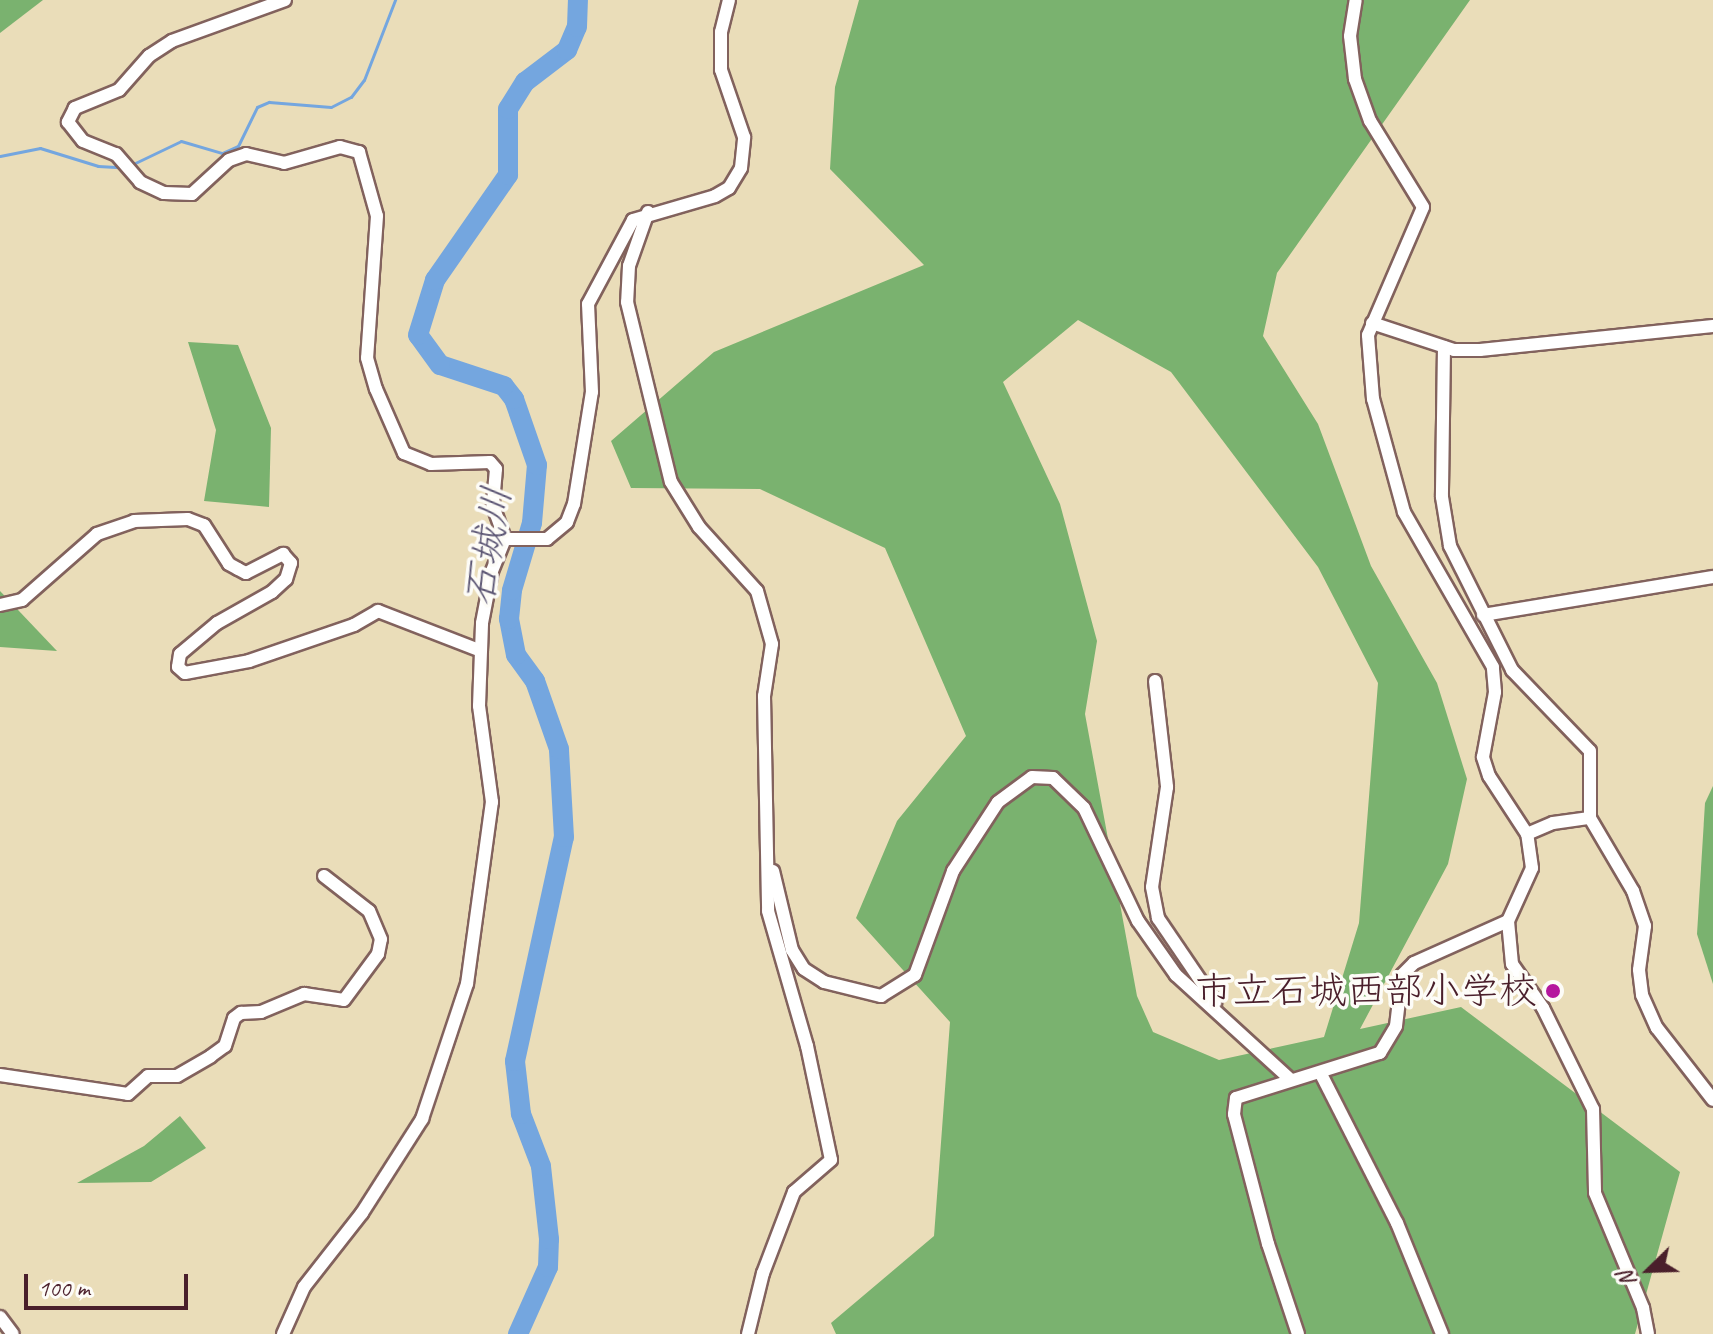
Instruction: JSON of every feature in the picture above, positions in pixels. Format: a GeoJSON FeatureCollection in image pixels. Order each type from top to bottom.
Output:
{"type":"FeatureCollection","features":[{"type":"Feature","properties":{"kind":"street"},"geometry":{"type":"LineString","coordinates":[[283,1334],[304,1287],[362,1213],[422,1119],[467,984],[492,802],[479,706],[481,651],[492,571],[507,539],[493,506],[496,469],[490,462],[431,464],[404,453],[376,389],[367,358],[377,216],[359,152],[340,147],[284,163],[246,154],[229,160],[192,194],[164,193],[140,182],[116,154],[83,141],[68,122],[75,108],[119,90],[149,56],[172,41],[285,0]]}},
{"type":"Feature","properties":{"kind":"street"},"geometry":{"type":"LineString","coordinates":[[507,539],[547,539],[567,522],[577,493],[592,392],[592,292],[617,257],[633,220],[648,212],[715,196],[729,188],[741,168],[744,137],[721,70],[729,0]]}},
{"type":"Feature","properties":{"kind":"street"},"geometry":{"type":"LineString","coordinates":[[1356,0],[1350,36],[1355,79],[1370,121],[1423,207],[1372,323],[1373,399],[1394,489],[1493,667],[1495,692],[1483,757],[1489,776],[1527,834],[1532,868],[1508,921],[1512,964],[1543,1008],[1593,1109],[1595,1193],[1643,1308],[1648,1334]]}},
{"type":"Feature","properties":{"kind":"street"},"geometry":{"type":"LineString","coordinates":[[648,212],[629,266],[627,302],[671,482],[699,527],[757,591],[772,644],[764,696],[768,911],[807,1046],[831,1160],[794,1192],[763,1273],[748,1334]]}},
{"type":"Feature","properties":{"kind":"street"},"geometry":{"type":"LineString","coordinates":[[1372,323],[1444,347],[1480,350],[1713,326]]}},
{"type":"Feature","properties":{"kind":"street"},"geometry":{"type":"LineString","coordinates":[[1444,347],[1443,524],[1483,615],[1526,688],[1574,729],[1590,751],[1590,818],[1633,891],[1645,926],[1639,970],[1647,1006],[1657,1028],[1713,1100]]}},
{"type":"Feature","properties":{"kind":"street"},"geometry":{"type":"LineString","coordinates":[[0,605],[22,600],[97,534],[134,521],[188,519],[204,525],[229,564],[246,573],[283,554],[291,563],[286,579],[272,592],[217,623],[180,654],[178,667],[185,673],[249,661],[354,625],[378,611],[481,651]]}},
{"type":"Feature","properties":{"kind":"street"},"geometry":{"type":"LineString","coordinates":[[1483,615],[1713,577]]}},
{"type":"Feature","properties":{"kind":"street"},"geometry":{"type":"LineString","coordinates":[[1155,681],[1167,787],[1152,887],[1158,918],[1226,1018]]}},
{"type":"Feature","properties":{"kind":"street"},"geometry":{"type":"LineString","coordinates":[[767,848],[792,950],[804,969],[824,982],[881,996],[915,975],[953,871],[998,802],[1032,777],[1053,778],[1084,808],[1138,921],[1176,975],[1290,1079]]}},
{"type":"Feature","properties":{"kind":"street"},"geometry":{"type":"LineString","coordinates":[[1527,834],[1553,823],[1590,818]]}},
{"type":"Feature","properties":{"kind":"street"},"geometry":{"type":"LineString","coordinates":[[0,1075],[128,1094],[148,1076],[177,1076],[225,1046],[234,1018],[241,1013],[261,1012],[304,994],[344,1000],[378,954],[381,939],[369,911],[324,876]]}},
{"type":"Feature","properties":{"kind":"street"},"geometry":{"type":"LineString","coordinates":[[1298,1334],[1268,1244],[1234,1114],[1236,1098],[1290,1079],[1370,1060],[1391,1042],[1397,990],[1414,963],[1508,921]]}},
{"type":"Feature","properties":{"kind":"street"},"geometry":{"type":"LineString","coordinates":[[1321,1074],[1397,1223],[1442,1334]]}},
{"type":"Feature","properties":{"kind":"street"},"geometry":{"type":"LineString","coordinates":[[0,1317],[13,1334]]}},
{"type":"Feature","properties":{"kind":"green space"},"geometry":{"type":"Polygon","coordinates":[[[0,0],[43,0],[0,33],[0,0]]]}},
{"type":"Feature","properties":{"kind":"green space"},"geometry":{"type":"Polygon","coordinates":[[[859,0],[1470,0],[1277,273],[1263,336],[1318,424],[1371,566],[1437,683],[1467,779],[1448,864],[1360,1029],[1461,1007],[1680,1172],[1635,1334],[836,1334],[831,1323],[934,1236],[950,1022],[856,918],[897,821],[966,736],[885,548],[760,489],[631,488],[611,441],[714,352],[924,265],[830,169],[835,87],[859,0]],[[1078,320],[1003,382],[1060,504],[1097,641],[1085,714],[1137,996],[1153,1032],[1219,1060],[1324,1037],[1359,923],[1378,683],[1318,567],[1171,372],[1078,320]]]}},
{"type":"Feature","properties":{"kind":"green space"},"geometry":{"type":"Polygon","coordinates":[[[188,342],[238,345],[271,428],[269,507],[204,501],[216,430],[188,342]]]}},
{"type":"Feature","properties":{"kind":"green space"},"geometry":{"type":"Polygon","coordinates":[[[0,591],[57,651],[0,647],[0,591]]]}},
{"type":"Feature","properties":{"kind":"green space"},"geometry":{"type":"Polygon","coordinates":[[[1713,786],[1713,984],[1697,934],[1705,803],[1713,786]]]}},
{"type":"Feature","properties":{"kind":"green space"},"geometry":{"type":"Polygon","coordinates":[[[180,1116],[206,1148],[151,1182],[77,1183],[144,1146],[180,1116]]]}},
{"type":"Feature","properties":{"kind":"waterway"},"geometry":{"type":"LineString","coordinates":[[131,165],[181,141],[222,153],[238,146],[257,107],[269,102],[331,107],[351,97],[364,80],[395,0]]}},
{"type":"Feature","properties":{"kind":"waterway","name":"石城川"},"geometry":{"type":"LineString","coordinates":[[518,1334],[548,1267],[549,1239],[541,1166],[521,1114],[515,1061],[564,837],[559,749],[535,681],[516,655],[509,619],[512,590],[532,523],[537,465],[514,399],[504,386],[440,365],[418,335],[435,280],[508,175],[508,109],[525,82],[567,50],[577,27],[578,0]]}},
{"type":"Feature","properties":{"kind":"waterway"},"geometry":{"type":"LineString","coordinates":[[0,156],[40,148],[98,166],[120,167]]}},
{"type":"Feature","properties":{"kind":"place","name":"市立石城西部小学校"},"geometry":{"type":"Point","coordinates":[1553,991]}}]}
